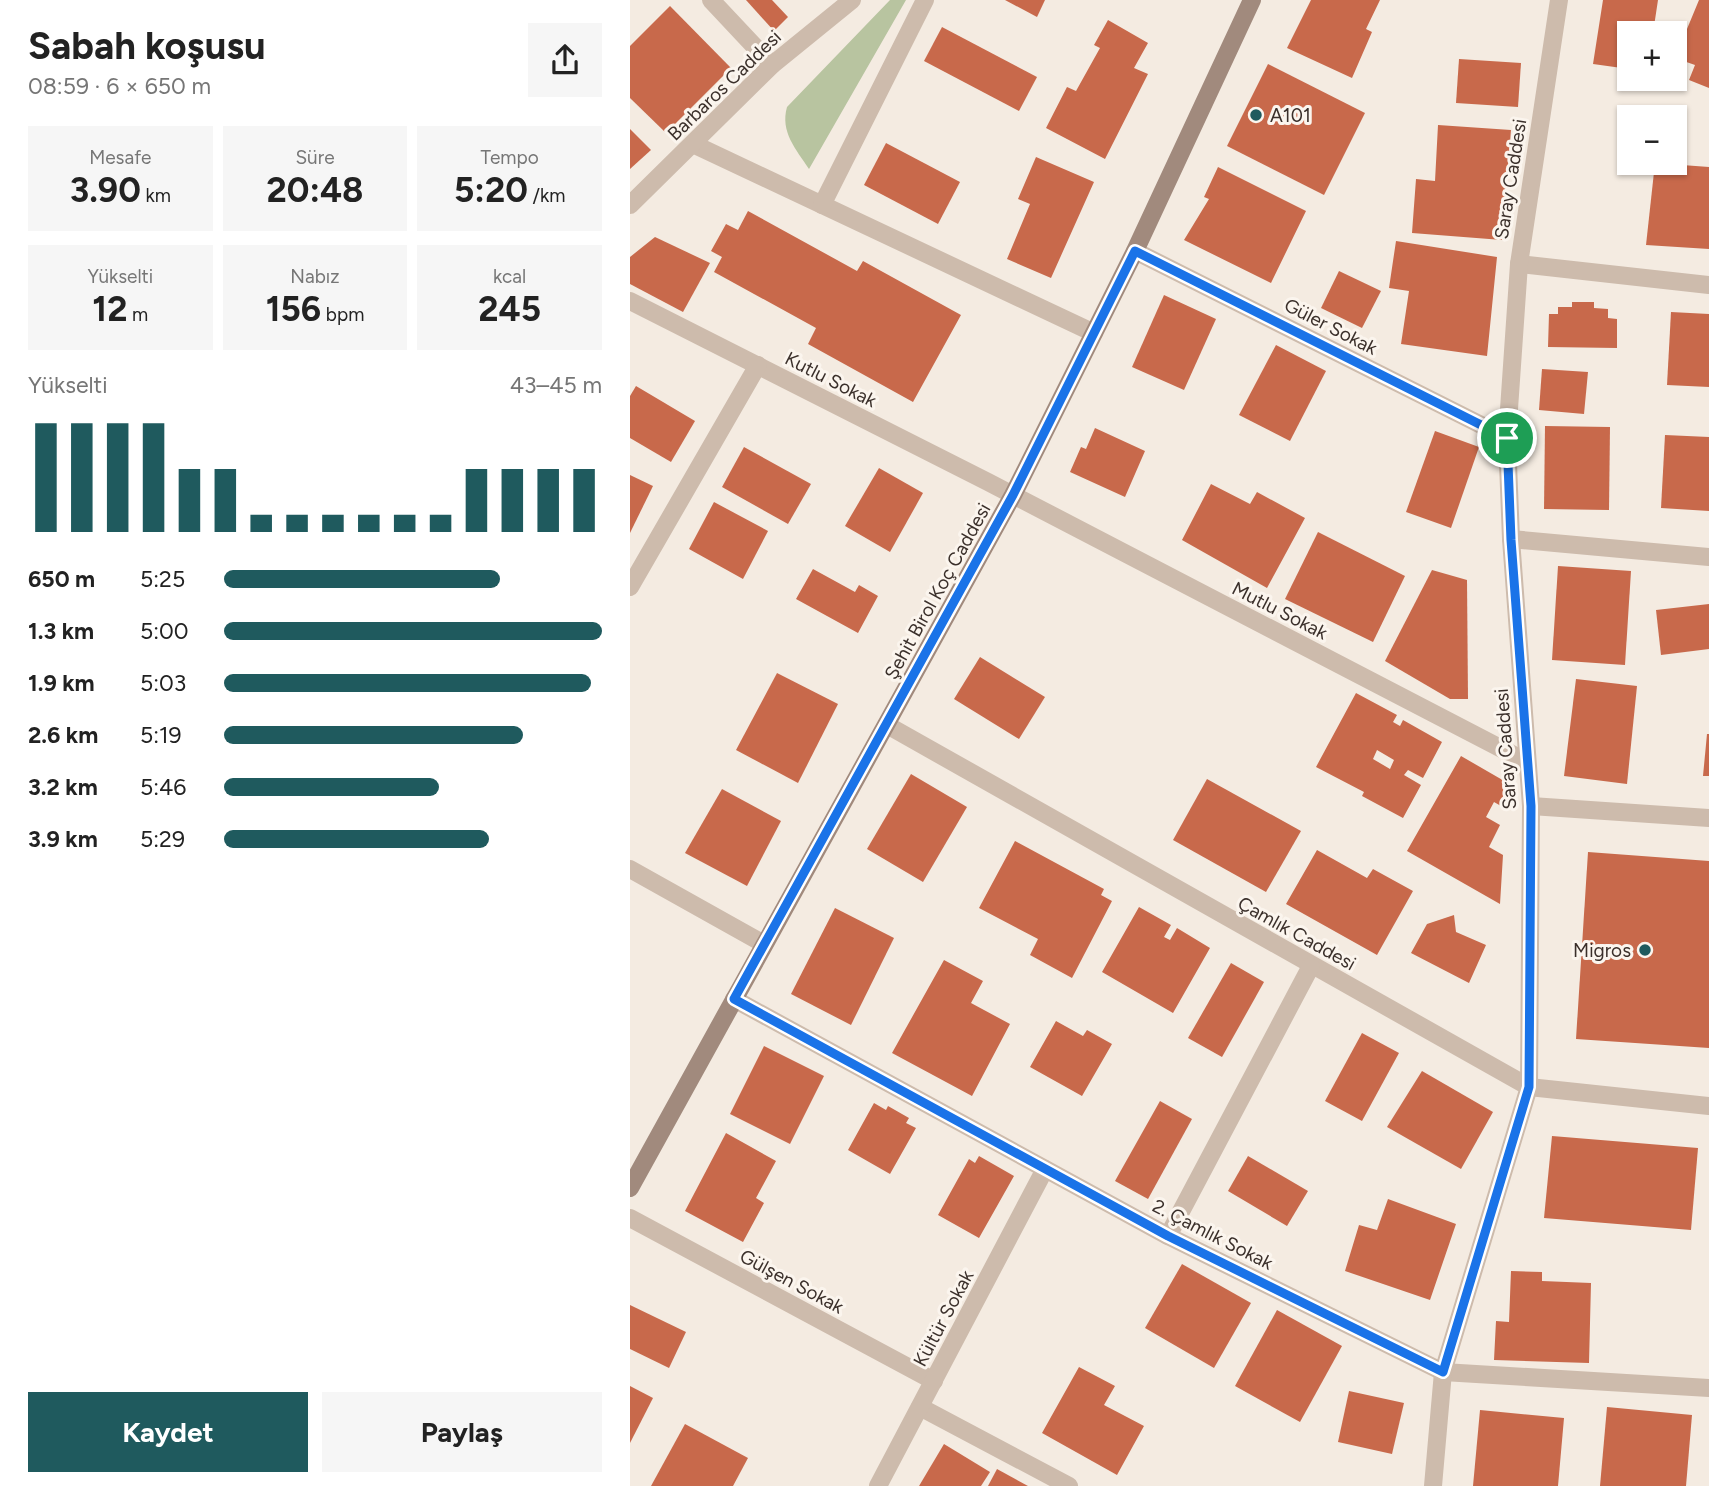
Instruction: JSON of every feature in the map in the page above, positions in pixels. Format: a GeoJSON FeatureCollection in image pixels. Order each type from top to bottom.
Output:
{"type":"FeatureCollection","features":[{"type":"Feature","properties":{"kind":"main road","name":"Şehit Birol Koç Caddesi"},"geometry":{"type":"LineString","coordinates":[[630,1188],[1013,495],[1135,251],[1252,0]]}},
{"type":"Feature","properties":{"kind":"street"},"geometry":{"type":"LineString","coordinates":[[711,0],[772,65]]}},
{"type":"Feature","properties":{"kind":"street","name":"Barbaros Caddesi"},"geometry":{"type":"LineString","coordinates":[[630,205],[772,65],[852,0]]}},
{"type":"Feature","properties":{"kind":"street"},"geometry":{"type":"LineString","coordinates":[[822,205],[925,0]]}},
{"type":"Feature","properties":{"kind":"street","name":"Saray Caddesi"},"geometry":{"type":"LineString","coordinates":[[1433,1486],[1443,1372],[1529,1087],[1531,806],[1511,540],[1507,438],[1519,264],[1559,0]]}},
{"type":"Feature","properties":{"kind":"street"},"geometry":{"type":"LineString","coordinates":[[693,144],[1094,333]]}},
{"type":"Feature","properties":{"kind":"street","name":"Güler Sokak"},"geometry":{"type":"LineString","coordinates":[[1135,251],[1507,438]]}},
{"type":"Feature","properties":{"kind":"street"},"geometry":{"type":"LineString","coordinates":[[1519,264],[1709,285]]}},
{"type":"Feature","properties":{"kind":"street","name":"Kutlu Sokak"},"geometry":{"type":"LineString","coordinates":[[630,301],[1013,495]]}},
{"type":"Feature","properties":{"kind":"street"},"geometry":{"type":"LineString","coordinates":[[630,587],[758,365]]}},
{"type":"Feature","properties":{"kind":"street","name":"Mutlu Sokak"},"geometry":{"type":"LineString","coordinates":[[1013,495],[1527,762]]}},
{"type":"Feature","properties":{"kind":"street"},"geometry":{"type":"LineString","coordinates":[[1511,540],[1709,557]]}},
{"type":"Feature","properties":{"kind":"street","name":"Çamlık Caddesi"},"geometry":{"type":"LineString","coordinates":[[887,725],[1529,1087],[1709,1106]]}},
{"type":"Feature","properties":{"kind":"street"},"geometry":{"type":"LineString","coordinates":[[1531,806],[1709,818]]}},
{"type":"Feature","properties":{"kind":"street"},"geometry":{"type":"LineString","coordinates":[[630,869],[764,944]]}},
{"type":"Feature","properties":{"kind":"street"},"geometry":{"type":"LineString","coordinates":[[1168,1236],[1311,966]]}},
{"type":"Feature","properties":{"kind":"street","name":"2. Çamlık Sokak"},"geometry":{"type":"LineString","coordinates":[[734,999],[1168,1236],[1443,1372],[1709,1388]]}},
{"type":"Feature","properties":{"kind":"street","name":"Kültür Sokak"},"geometry":{"type":"LineString","coordinates":[[878,1486],[1045,1169]]}},
{"type":"Feature","properties":{"kind":"street","name":"Gülşen Sokak"},"geometry":{"type":"LineString","coordinates":[[630,1218],[934,1381]]}},
{"type":"Feature","properties":{"kind":"street"},"geometry":{"type":"LineString","coordinates":[[920,1407],[1069,1486]]}},
{"type":"Feature","properties":{"kind":"green space"},"geometry":{"type":"Polygon","coordinates":[[[890,0],[906,0],[809,169],[787,132],[787,107],[890,0]]]}},
{"type":"Feature","properties":{"kind":"building"},"geometry":{"type":"Polygon","coordinates":[[[746,0],[772,0],[788,17],[774,31],[746,0]]]}},
{"type":"Feature","properties":{"kind":"building"},"geometry":{"type":"Polygon","coordinates":[[[1005,0],[1045,0],[1037,17],[1005,0]]]}},
{"type":"Feature","properties":{"kind":"building"},"geometry":{"type":"Polygon","coordinates":[[[1311,0],[1380,0],[1366,29],[1372,32],[1352,78],[1287,48],[1311,0]]]}},
{"type":"Feature","properties":{"kind":"building"},"geometry":{"type":"Polygon","coordinates":[[[1603,0],[1658,0],[1655,21],[1617,21],[1617,67],[1593,64],[1603,0]]]}},
{"type":"Feature","properties":{"kind":"building"},"geometry":{"type":"Polygon","coordinates":[[[1699,0],[1709,0],[1709,88],[1689,80],[1695,65],[1687,62],[1687,29],[1699,0]]]}},
{"type":"Feature","properties":{"kind":"building"},"geometry":{"type":"Polygon","coordinates":[[[670,6],[731,68],[666,133],[630,98],[630,46],[670,6]]]}},
{"type":"Feature","properties":{"kind":"building"},"geometry":{"type":"Polygon","coordinates":[[[1108,20],[1148,43],[1134,68],[1148,74],[1105,159],[1046,128],[1067,87],[1076,91],[1100,48],[1094,45],[1108,20]]]}},
{"type":"Feature","properties":{"kind":"building"},"geometry":{"type":"Polygon","coordinates":[[[942,27],[1037,77],[1019,111],[924,61],[942,27]]]}},
{"type":"Feature","properties":{"kind":"building"},"geometry":{"type":"Polygon","coordinates":[[[1459,59],[1521,63],[1518,107],[1456,103],[1459,59]]]}},
{"type":"Feature","properties":{"kind":"building"},"geometry":{"type":"Polygon","coordinates":[[[1268,64],[1365,113],[1324,195],[1227,146],[1268,64]]]}},
{"type":"Feature","properties":{"kind":"building"},"geometry":{"type":"Polygon","coordinates":[[[1438,125],[1511,130],[1502,240],[1412,233],[1416,179],[1435,181],[1438,125]]]}},
{"type":"Feature","properties":{"kind":"building"},"geometry":{"type":"Polygon","coordinates":[[[630,129],[651,150],[630,169],[630,129]]]}},
{"type":"Feature","properties":{"kind":"building"},"geometry":{"type":"Polygon","coordinates":[[[886,143],[960,182],[938,224],[864,185],[886,143]]]}},
{"type":"Feature","properties":{"kind":"building"},"geometry":{"type":"Polygon","coordinates":[[[1036,157],[1094,182],[1051,278],[1007,259],[1030,204],[1018,199],[1036,157]]]}},
{"type":"Feature","properties":{"kind":"building"},"geometry":{"type":"Polygon","coordinates":[[[1687,165],[1709,167],[1709,249],[1646,245],[1654,175],[1687,175],[1687,165]]]}},
{"type":"Feature","properties":{"kind":"building"},"geometry":{"type":"Polygon","coordinates":[[[1218,167],[1306,211],[1271,283],[1184,240],[1209,199],[1204,197],[1218,167]]]}},
{"type":"Feature","properties":{"kind":"building"},"geometry":{"type":"Polygon","coordinates":[[[748,211],[857,271],[863,261],[961,315],[913,402],[808,344],[816,328],[714,272],[722,257],[711,251],[726,224],[738,230],[748,211]]]}},
{"type":"Feature","properties":{"kind":"building"},"geometry":{"type":"Polygon","coordinates":[[[655,237],[710,263],[683,312],[630,284],[630,257],[655,237]]]}},
{"type":"Feature","properties":{"kind":"building"},"geometry":{"type":"Polygon","coordinates":[[[1396,241],[1497,257],[1487,356],[1401,344],[1409,291],[1389,288],[1396,241]]]}},
{"type":"Feature","properties":{"kind":"building"},"geometry":{"type":"Polygon","coordinates":[[[1339,271],[1381,291],[1362,328],[1321,308],[1339,271]]]}},
{"type":"Feature","properties":{"kind":"building"},"geometry":{"type":"Polygon","coordinates":[[[1164,295],[1216,319],[1184,390],[1132,367],[1164,295]]]}},
{"type":"Feature","properties":{"kind":"building"},"geometry":{"type":"Polygon","coordinates":[[[1572,302],[1594,302],[1594,308],[1608,309],[1608,318],[1617,319],[1617,348],[1548,347],[1549,314],[1558,314],[1558,307],[1572,307],[1572,302]]]}},
{"type":"Feature","properties":{"kind":"building"},"geometry":{"type":"Polygon","coordinates":[[[1671,312],[1709,314],[1709,387],[1667,385],[1671,312]]]}},
{"type":"Feature","properties":{"kind":"building"},"geometry":{"type":"Polygon","coordinates":[[[1276,345],[1326,371],[1290,441],[1239,415],[1276,345]]]}},
{"type":"Feature","properties":{"kind":"building"},"geometry":{"type":"Polygon","coordinates":[[[1542,369],[1588,372],[1584,414],[1539,410],[1542,369]]]}},
{"type":"Feature","properties":{"kind":"building"},"geometry":{"type":"Polygon","coordinates":[[[636,386],[695,421],[671,462],[630,438],[630,396],[636,386]]]}},
{"type":"Feature","properties":{"kind":"building"},"geometry":{"type":"Polygon","coordinates":[[[1545,426],[1610,427],[1609,510],[1544,509],[1545,426]]]}},
{"type":"Feature","properties":{"kind":"building"},"geometry":{"type":"Polygon","coordinates":[[[1095,428],[1145,451],[1125,497],[1070,472],[1081,447],[1086,449],[1095,428]]]}},
{"type":"Feature","properties":{"kind":"building"},"geometry":{"type":"Polygon","coordinates":[[[1435,431],[1479,447],[1451,528],[1406,512],[1435,431]]]}},
{"type":"Feature","properties":{"kind":"building"},"geometry":{"type":"Polygon","coordinates":[[[1665,435],[1709,437],[1709,511],[1661,508],[1665,435]]]}},
{"type":"Feature","properties":{"kind":"building"},"geometry":{"type":"Polygon","coordinates":[[[744,447],[811,484],[788,524],[722,487],[744,447]]]}},
{"type":"Feature","properties":{"kind":"building"},"geometry":{"type":"Polygon","coordinates":[[[879,468],[923,493],[890,552],[845,526],[879,468]]]}},
{"type":"Feature","properties":{"kind":"building"},"geometry":{"type":"Polygon","coordinates":[[[630,475],[653,486],[630,533],[630,475]]]}},
{"type":"Feature","properties":{"kind":"building"},"geometry":{"type":"Polygon","coordinates":[[[1211,484],[1250,504],[1257,492],[1305,518],[1267,588],[1182,540],[1211,484]]]}},
{"type":"Feature","properties":{"kind":"building"},"geometry":{"type":"Polygon","coordinates":[[[714,502],[768,531],[743,579],[689,549],[714,502]]]}},
{"type":"Feature","properties":{"kind":"building"},"geometry":{"type":"Polygon","coordinates":[[[1318,532],[1405,576],[1373,642],[1285,599],[1318,532]]]}},
{"type":"Feature","properties":{"kind":"building"},"geometry":{"type":"Polygon","coordinates":[[[1558,566],[1631,571],[1625,665],[1552,660],[1558,566]]]}},
{"type":"Feature","properties":{"kind":"building"},"geometry":{"type":"Polygon","coordinates":[[[813,569],[855,592],[859,585],[878,596],[858,633],[796,599],[813,569]]]}},
{"type":"Feature","properties":{"kind":"building"},"geometry":{"type":"Polygon","coordinates":[[[1432,570],[1467,580],[1468,699],[1450,699],[1385,661],[1432,570]]]}},
{"type":"Feature","properties":{"kind":"building"},"geometry":{"type":"Polygon","coordinates":[[[1709,604],[1709,649],[1661,655],[1656,610],[1709,604]]]}},
{"type":"Feature","properties":{"kind":"building"},"geometry":{"type":"Polygon","coordinates":[[[980,657],[1045,697],[1019,739],[954,699],[980,657]]]}},
{"type":"Feature","properties":{"kind":"building"},"geometry":{"type":"Polygon","coordinates":[[[777,673],[838,704],[798,783],[736,750],[777,673]]]}},
{"type":"Feature","properties":{"kind":"building"},"geometry":{"type":"Polygon","coordinates":[[[1576,679],[1637,686],[1627,784],[1564,776],[1576,679]]]}},
{"type":"Feature","properties":{"kind":"building"},"geometry":{"type":"Polygon","coordinates":[[[1356,693],[1397,715],[1393,722],[1400,726],[1403,720],[1442,742],[1423,778],[1408,770],[1404,775],[1421,785],[1403,818],[1362,796],[1364,792],[1316,767],[1356,693]],[[1377,750],[1373,759],[1390,769],[1394,760],[1377,750]]]}},
{"type":"Feature","properties":{"kind":"building"},"geometry":{"type":"Polygon","coordinates":[[[1707,734],[1709,776],[1703,776],[1707,734]]]}},
{"type":"Feature","properties":{"kind":"building"},"geometry":{"type":"Polygon","coordinates":[[[1461,756],[1506,782],[1501,806],[1494,802],[1486,817],[1500,825],[1489,847],[1503,855],[1500,904],[1407,851],[1461,756]]]}},
{"type":"Feature","properties":{"kind":"building"},"geometry":{"type":"Polygon","coordinates":[[[911,774],[967,807],[923,882],[867,849],[911,774]]]}},
{"type":"Feature","properties":{"kind":"building"},"geometry":{"type":"Polygon","coordinates":[[[1207,779],[1301,831],[1266,892],[1173,840],[1207,779]]]}},
{"type":"Feature","properties":{"kind":"building"},"geometry":{"type":"Polygon","coordinates":[[[722,789],[781,821],[747,886],[685,853],[722,789]]]}},
{"type":"Feature","properties":{"kind":"building"},"geometry":{"type":"Polygon","coordinates":[[[1015,841],[1104,889],[1101,895],[1112,901],[1072,978],[1030,955],[1038,939],[979,908],[1015,841]]]}},
{"type":"Feature","properties":{"kind":"building"},"geometry":{"type":"Polygon","coordinates":[[[1317,850],[1367,878],[1373,869],[1413,891],[1377,955],[1286,904],[1317,850]]]}},
{"type":"Feature","properties":{"kind":"building","name":"Migros"},"geometry":{"type":"Polygon","coordinates":[[[1588,852],[1709,861],[1709,1048],[1576,1039],[1588,852]]]}},
{"type":"Feature","properties":{"kind":"building"},"geometry":{"type":"Polygon","coordinates":[[[1139,907],[1171,925],[1164,937],[1170,940],[1177,928],[1210,948],[1173,1013],[1102,972],[1139,907]]]}},
{"type":"Feature","properties":{"kind":"building"},"geometry":{"type":"Polygon","coordinates":[[[835,908],[894,938],[851,1025],[791,994],[835,908]]]}},
{"type":"Feature","properties":{"kind":"building"},"geometry":{"type":"Polygon","coordinates":[[[1454,915],[1456,932],[1486,945],[1469,983],[1411,953],[1427,924],[1454,915]]]}},
{"type":"Feature","properties":{"kind":"building"},"geometry":{"type":"Polygon","coordinates":[[[944,960],[983,981],[971,1003],[1010,1024],[972,1096],[892,1053],[944,960]]]}},
{"type":"Feature","properties":{"kind":"building"},"geometry":{"type":"Polygon","coordinates":[[[1231,963],[1264,982],[1222,1057],[1188,1038],[1231,963]]]}},
{"type":"Feature","properties":{"kind":"building"},"geometry":{"type":"Polygon","coordinates":[[[1056,1021],[1083,1036],[1087,1030],[1112,1044],[1082,1096],[1030,1067],[1056,1021]]]}},
{"type":"Feature","properties":{"kind":"building"},"geometry":{"type":"Polygon","coordinates":[[[1362,1033],[1399,1053],[1362,1121],[1325,1101],[1362,1033]]]}},
{"type":"Feature","properties":{"kind":"building"},"geometry":{"type":"Polygon","coordinates":[[[764,1046],[824,1076],[790,1144],[730,1114],[764,1046]]]}},
{"type":"Feature","properties":{"kind":"building"},"geometry":{"type":"Polygon","coordinates":[[[1422,1071],[1493,1112],[1461,1169],[1387,1127],[1422,1071]]]}},
{"type":"Feature","properties":{"kind":"building"},"geometry":{"type":"Polygon","coordinates":[[[1160,1101],[1192,1119],[1148,1199],[1115,1181],[1160,1101]]]}},
{"type":"Feature","properties":{"kind":"building"},"geometry":{"type":"Polygon","coordinates":[[[874,1103],[886,1110],[888,1106],[909,1118],[906,1123],[916,1128],[890,1174],[848,1150],[874,1103]]]}},
{"type":"Feature","properties":{"kind":"building"},"geometry":{"type":"Polygon","coordinates":[[[726,1133],[776,1161],[756,1198],[764,1203],[743,1242],[685,1211],[726,1133]]]}},
{"type":"Feature","properties":{"kind":"building"},"geometry":{"type":"Polygon","coordinates":[[[1552,1136],[1698,1148],[1691,1230],[1544,1218],[1552,1136]]]}},
{"type":"Feature","properties":{"kind":"building"},"geometry":{"type":"Polygon","coordinates":[[[979,1156],[1014,1176],[979,1238],[938,1215],[969,1159],[975,1163],[979,1156]]]}},
{"type":"Feature","properties":{"kind":"building"},"geometry":{"type":"Polygon","coordinates":[[[1248,1156],[1308,1191],[1287,1226],[1228,1191],[1248,1156]]]}},
{"type":"Feature","properties":{"kind":"building"},"geometry":{"type":"Polygon","coordinates":[[[1388,1199],[1456,1224],[1430,1300],[1345,1271],[1359,1225],[1377,1230],[1388,1199]]]}},
{"type":"Feature","properties":{"kind":"building"},"geometry":{"type":"Polygon","coordinates":[[[1182,1264],[1251,1303],[1214,1368],[1145,1328],[1182,1264]]]}},
{"type":"Feature","properties":{"kind":"building"},"geometry":{"type":"Polygon","coordinates":[[[1511,1271],[1542,1272],[1542,1281],[1591,1283],[1589,1363],[1494,1360],[1496,1321],[1509,1322],[1511,1271]]]}},
{"type":"Feature","properties":{"kind":"building"},"geometry":{"type":"Polygon","coordinates":[[[630,1305],[686,1332],[669,1368],[630,1349],[630,1305]]]}},
{"type":"Feature","properties":{"kind":"building"},"geometry":{"type":"Polygon","coordinates":[[[1277,1310],[1342,1346],[1300,1422],[1235,1386],[1277,1310]]]}},
{"type":"Feature","properties":{"kind":"building"},"geometry":{"type":"Polygon","coordinates":[[[1079,1367],[1115,1386],[1104,1405],[1144,1426],[1117,1475],[1042,1433],[1079,1367]]]}},
{"type":"Feature","properties":{"kind":"building"},"geometry":{"type":"Polygon","coordinates":[[[630,1386],[653,1398],[630,1443],[630,1386]]]}},
{"type":"Feature","properties":{"kind":"building"},"geometry":{"type":"Polygon","coordinates":[[[1349,1391],[1404,1403],[1392,1454],[1338,1442],[1349,1391]]]}},
{"type":"Feature","properties":{"kind":"building"},"geometry":{"type":"Polygon","coordinates":[[[1607,1407],[1692,1415],[1686,1486],[1600,1486],[1607,1407]]]}},
{"type":"Feature","properties":{"kind":"building"},"geometry":{"type":"Polygon","coordinates":[[[1480,1410],[1564,1418],[1558,1486],[1473,1486],[1480,1410]]]}},
{"type":"Feature","properties":{"kind":"building"},"geometry":{"type":"Polygon","coordinates":[[[685,1424],[748,1458],[733,1486],[651,1486],[685,1424]]]}},
{"type":"Feature","properties":{"kind":"building"},"geometry":{"type":"Polygon","coordinates":[[[944,1444],[990,1472],[981,1486],[919,1486],[944,1444]]]}},
{"type":"Feature","properties":{"kind":"building"},"geometry":{"type":"Polygon","coordinates":[[[997,1469],[1028,1486],[988,1486],[997,1469]]]}},
{"type":"Feature","properties":{"kind":"place","name":"A101"},"geometry":{"type":"Point","coordinates":[1256,115]}},
{"type":"Feature","properties":{"kind":"place","name":"Migros"},"geometry":{"type":"Point","coordinates":[1645,950]}},
{"type":"Feature","properties":{"kind":"route"},"geometry":{"type":"LineString","coordinates":[[1135,251],[1507,438],[1511,540],[1531,806],[1529,1087],[1443,1372],[1168,1236],[734,999],[1013,495],[1135,251]]}}]}
